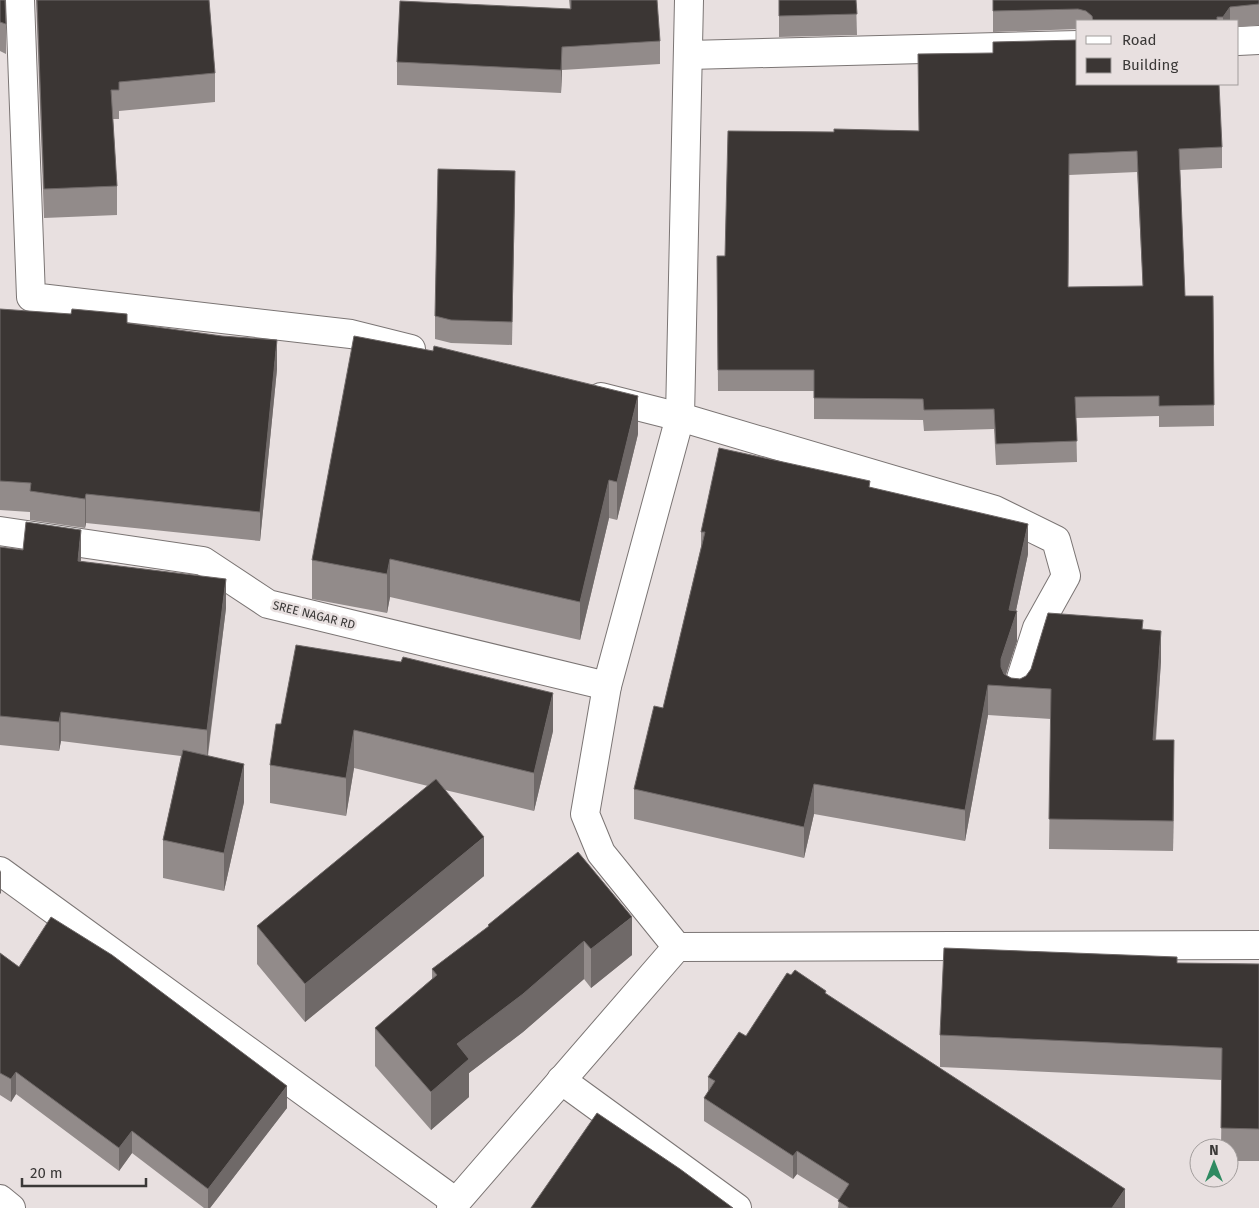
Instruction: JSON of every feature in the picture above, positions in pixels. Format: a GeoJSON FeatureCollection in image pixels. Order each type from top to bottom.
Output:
{"type":"FeatureCollection","features":[{"type":"Feature","properties":{"kind":"street"},"geometry":{"type":"LineString","coordinates":[[677,947],[600,853],[585,814],[607,686],[680,417],[690,54],[689,0]]}},
{"type":"Feature","properties":{"kind":"street"},"geometry":{"type":"LineString","coordinates":[[50,2],[20,1],[31,297],[351,334],[436,355]]}},
{"type":"Feature","properties":{"kind":"street"},"geometry":{"type":"LineString","coordinates":[[1239,41],[1259,40]]}},
{"type":"Feature","properties":{"kind":"street"},"geometry":{"type":"LineString","coordinates":[[690,54],[1076,45]]}},
{"type":"Feature","properties":{"kind":"street"},"geometry":{"type":"LineString","coordinates":[[577,391],[680,417],[995,510],[1056,540],[1066,576],[1037,628],[1016,694]]}},
{"type":"Feature","properties":{"kind":"street","name":"SREE NAGAR RD"},"geometry":{"type":"LineString","coordinates":[[0,532],[203,561],[268,604],[607,686]]}},
{"type":"Feature","properties":{"kind":"street"},"geometry":{"type":"LineString","coordinates":[[0,871],[453,1205],[677,947],[1259,945]]}},
{"type":"Feature","properties":{"kind":"street"},"geometry":{"type":"LineString","coordinates":[[561,1080],[737,1208]]}},
{"type":"Feature","properties":{"kind":"street"},"geometry":{"type":"LineString","coordinates":[[0,1199],[11,1208]]}},
{"type":"Feature","properties":{"kind":"building"},"geometry":{"type":"Polygon","coordinates":[[[0,0],[5,0],[6,24],[0,22],[0,0]]]}},
{"type":"Feature","properties":{"kind":"building"},"geometry":{"type":"Polygon","coordinates":[[[37,0],[209,0],[215,73],[119,82],[119,90],[111,90],[117,186],[44,189],[37,0]]]}},
{"type":"Feature","properties":{"kind":"building"},"geometry":{"type":"Polygon","coordinates":[[[571,0],[657,0],[660,41],[562,47],[561,70],[397,62],[400,1],[571,9],[571,0]]]}},
{"type":"Feature","properties":{"kind":"building"},"geometry":{"type":"Polygon","coordinates":[[[779,0],[856,0],[857,14],[779,16],[779,0]]]}},
{"type":"Feature","properties":{"kind":"building"},"geometry":{"type":"Polygon","coordinates":[[[993,0],[1259,0],[1259,4],[1230,7],[1223,17],[1217,17],[1217,20],[1093,20],[1092,16],[1086,11],[1078,9],[993,11],[993,0]]]}},
{"type":"Feature","properties":{"kind":"building"},"geometry":{"type":"Polygon","coordinates":[[[1076,40],[1076,85],[1219,85],[1222,147],[1179,149],[1185,296],[1213,296],[1214,405],[1159,406],[1159,396],[1075,397],[1077,441],[996,444],[994,409],[924,410],[923,399],[814,398],[814,370],[718,370],[717,256],[725,256],[728,131],[834,132],[834,129],[919,131],[918,54],[993,53],[993,42],[1076,40]],[[1137,151],[1069,154],[1068,287],[1143,286],[1137,151]]]}},
{"type":"Feature","properties":{"kind":"building"},"geometry":{"type":"Polygon","coordinates":[[[438,169],[515,171],[512,322],[451,320],[435,316],[438,169]]]}},
{"type":"Feature","properties":{"kind":"building"},"geometry":{"type":"Polygon","coordinates":[[[0,309],[71,314],[72,309],[127,314],[127,323],[222,336],[277,340],[260,512],[86,494],[85,499],[30,491],[31,483],[0,481],[0,309]]]}},
{"type":"Feature","properties":{"kind":"building"},"geometry":{"type":"Polygon","coordinates":[[[354,336],[433,351],[434,346],[638,396],[617,482],[609,480],[580,602],[390,559],[387,574],[312,560],[354,336]]]}},
{"type":"Feature","properties":{"kind":"building"},"geometry":{"type":"Polygon","coordinates":[[[719,448],[870,481],[869,487],[1028,524],[1009,610],[1017,611],[1001,659],[1001,667],[1004,674],[1011,678],[1020,679],[1026,676],[1031,669],[1048,613],[1143,620],[1142,629],[1161,631],[1153,740],[1174,740],[1173,821],[1049,819],[1051,689],[988,685],[965,810],[814,784],[804,827],[634,789],[654,706],[663,708],[705,532],[701,532],[719,448]]]}},
{"type":"Feature","properties":{"kind":"building"},"geometry":{"type":"Polygon","coordinates":[[[26,522],[81,530],[78,561],[226,579],[207,730],[61,712],[59,722],[0,716],[0,547],[23,550],[26,522]]]}},
{"type":"Feature","properties":{"kind":"building"},"geometry":{"type":"Polygon","coordinates":[[[296,645],[401,662],[403,657],[553,693],[534,773],[354,730],[346,778],[270,765],[276,724],[281,724],[296,645]]]}},
{"type":"Feature","properties":{"kind":"building"},"geometry":{"type":"Polygon","coordinates":[[[183,750],[244,764],[224,853],[163,840],[183,750]]]}},
{"type":"Feature","properties":{"kind":"building"},"geometry":{"type":"Polygon","coordinates":[[[436,779],[484,837],[305,984],[257,926],[436,779]]]}},
{"type":"Feature","properties":{"kind":"building"},"geometry":{"type":"Polygon","coordinates":[[[578,852],[632,917],[591,949],[584,941],[523,994],[457,1044],[469,1059],[431,1092],[375,1028],[437,975],[432,969],[489,926],[578,852]]]}},
{"type":"Feature","properties":{"kind":"building"},"geometry":{"type":"Polygon","coordinates":[[[51,917],[112,955],[287,1086],[208,1189],[132,1131],[119,1148],[16,1072],[11,1079],[0,1073],[0,953],[19,967],[51,917]]]}},
{"type":"Feature","properties":{"kind":"building"},"geometry":{"type":"Polygon","coordinates":[[[944,948],[1177,957],[1177,963],[1259,964],[1259,1129],[1221,1128],[1222,1048],[940,1035],[944,948]]]}},
{"type":"Feature","properties":{"kind":"building"},"geometry":{"type":"Polygon","coordinates":[[[795,970],[826,991],[825,993],[1125,1189],[1112,1208],[849,1208],[838,1201],[849,1184],[797,1151],[793,1156],[704,1098],[715,1081],[708,1077],[739,1032],[746,1036],[787,973],[791,975],[795,970]]]}},
{"type":"Feature","properties":{"kind":"building"},"geometry":{"type":"Polygon","coordinates":[[[597,1113],[680,1169],[733,1208],[531,1208],[597,1113]]]}}]}
